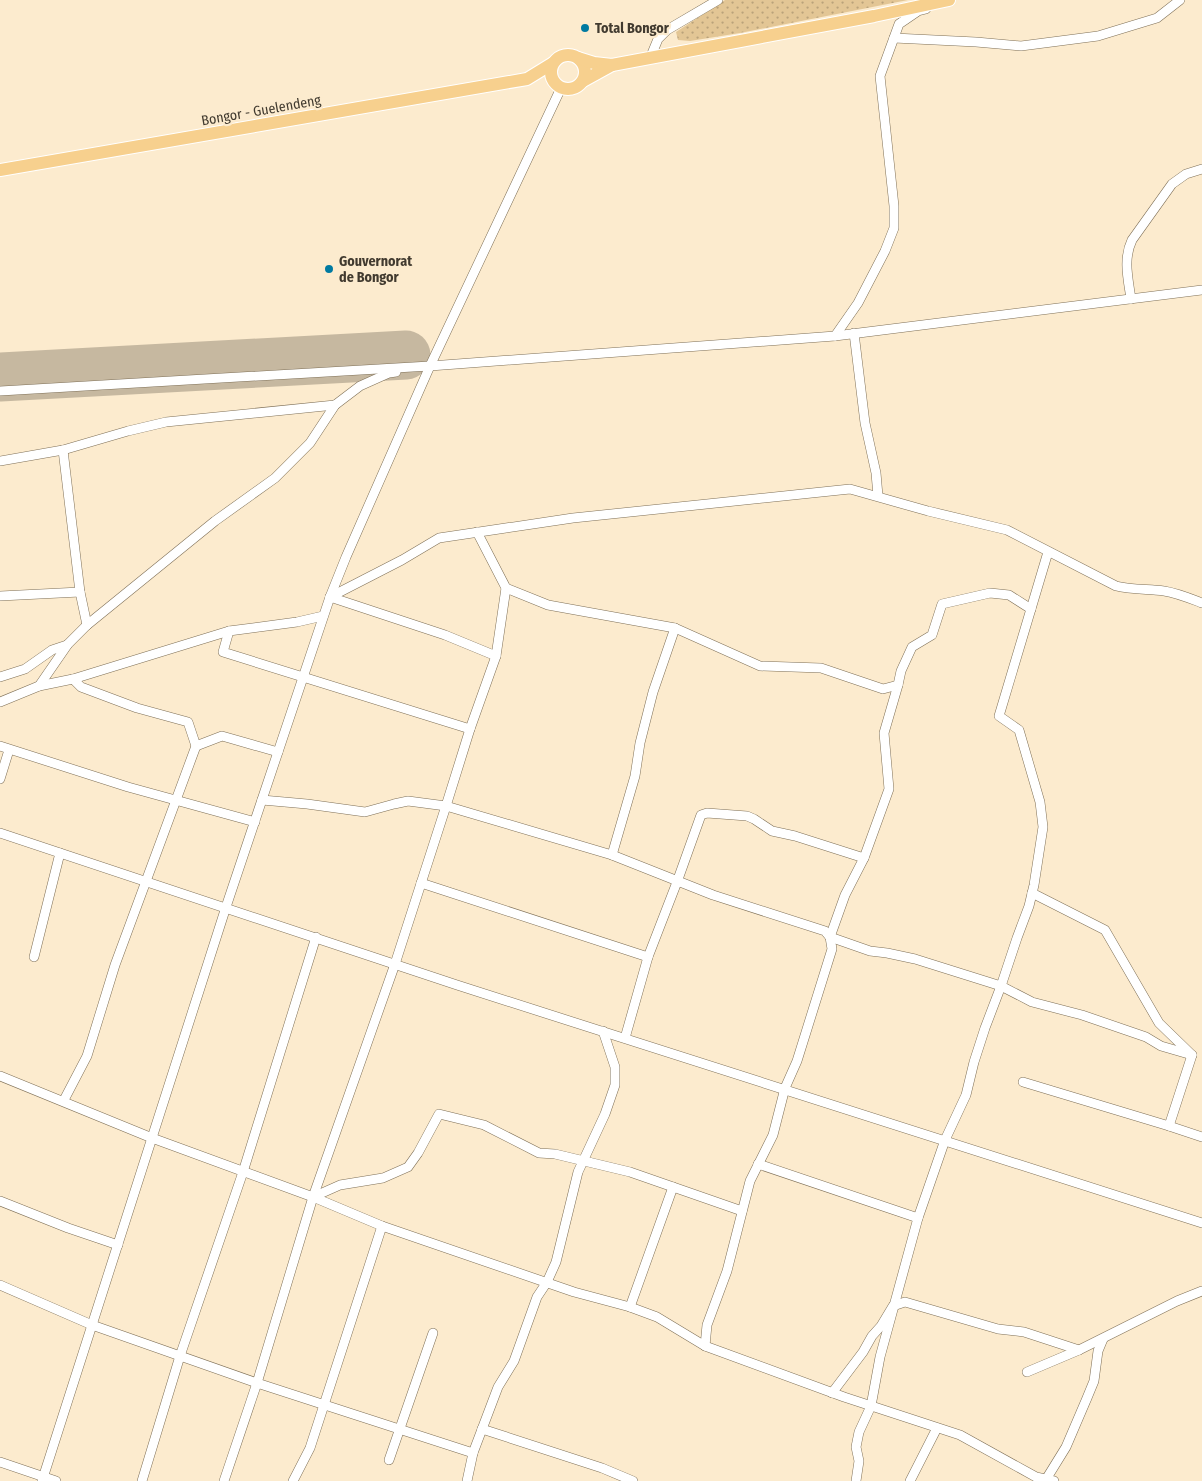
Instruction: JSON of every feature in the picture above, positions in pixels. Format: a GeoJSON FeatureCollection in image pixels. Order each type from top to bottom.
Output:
{"type":"FeatureCollection","features":[{"type":"Feature","properties":{"kind":"highway"},"geometry":{"type":"LineString","coordinates":[[612,64],[573,89],[558,85],[551,71],[553,64],[562,56],[570,55],[594,63],[612,64],[874,16],[950,0]]}},
{"type":"Feature","properties":{"kind":"highway"},"geometry":{"type":"LineString","coordinates":[[578,58],[585,68],[583,81]]}},
{"type":"Feature","properties":{"kind":"highway","name":"Bongor - Guelendeng"},"geometry":{"type":"LineString","coordinates":[[0,170],[527,79],[553,64]]}},
{"type":"Feature","properties":{"kind":"highway","name":"Bongor - Guelendeng"},"geometry":{"type":"LineString","coordinates":[[527,79],[558,85]]}},
{"type":"Feature","properties":{"kind":"street"},"geometry":{"type":"LineString","coordinates":[[651,56],[658,39],[667,30],[718,0]]}},
{"type":"Feature","properties":{"kind":"street"},"geometry":{"type":"LineString","coordinates":[[835,336],[858,303],[885,251],[894,228],[894,206],[880,76],[899,24],[918,11],[950,0]]}},
{"type":"Feature","properties":{"kind":"street"},"geometry":{"type":"LineString","coordinates":[[894,38],[1021,46],[1098,36],[1157,18],[1180,0]]}},
{"type":"Feature","properties":{"kind":"street"},"geometry":{"type":"LineString","coordinates":[[43,1479],[226,907],[330,598],[346,557],[430,366],[558,85]]}},
{"type":"Feature","properties":{"kind":"street"},"geometry":{"type":"LineString","coordinates":[[1131,298],[1126,262],[1128,248],[1132,240],[1172,184],[1186,174],[1202,169]]}},
{"type":"Feature","properties":{"kind":"street"},"geometry":{"type":"LineString","coordinates":[[0,391],[430,366],[835,336],[1202,290]]}},
{"type":"Feature","properties":{"kind":"street"},"geometry":{"type":"LineString","coordinates":[[854,334],[865,423],[876,473],[878,496]]}},
{"type":"Feature","properties":{"kind":"street"},"geometry":{"type":"LineString","coordinates":[[39,686],[68,644],[87,625],[215,521],[275,478],[310,443],[335,405],[360,386],[389,373],[430,366]]}},
{"type":"Feature","properties":{"kind":"street"},"geometry":{"type":"LineString","coordinates":[[0,461],[63,450],[166,422],[335,405]]}},
{"type":"Feature","properties":{"kind":"street"},"geometry":{"type":"LineString","coordinates":[[63,450],[80,592],[87,625]]}},
{"type":"Feature","properties":{"kind":"street"},"geometry":{"type":"LineString","coordinates":[[330,598],[439,538],[573,518],[850,489],[1006,530],[1116,586],[1127,589],[1179,594],[1202,603]]}},
{"type":"Feature","properties":{"kind":"street"},"geometry":{"type":"LineString","coordinates":[[224,1481],[258,1383],[313,1197],[395,964],[470,729],[496,656],[506,588],[477,532]]}},
{"type":"Feature","properties":{"kind":"street"},"geometry":{"type":"LineString","coordinates":[[856,1481],[860,1462],[856,1447],[860,1432],[872,1406],[874,1386],[893,1306],[918,1218],[945,1140],[966,1095],[985,1028],[1032,893],[1043,827],[1040,802],[1019,730],[999,716],[1048,552]]}},
{"type":"Feature","properties":{"kind":"street"},"geometry":{"type":"LineString","coordinates":[[506,588],[548,605],[675,628],[760,666],[821,668],[883,689],[898,685]]}},
{"type":"Feature","properties":{"kind":"street"},"geometry":{"type":"LineString","coordinates":[[0,596],[80,592]]}},
{"type":"Feature","properties":{"kind":"street"},"geometry":{"type":"LineString","coordinates":[[705,1346],[707,1325],[727,1270],[750,1181],[773,1135],[785,1088],[797,1061],[832,950],[830,937],[845,895],[864,858],[889,789],[884,733],[901,671],[912,647],[932,635],[942,604],[990,593],[1009,594],[1031,609]]}},
{"type":"Feature","properties":{"kind":"street"},"geometry":{"type":"LineString","coordinates":[[330,598],[445,635],[496,656]]}},
{"type":"Feature","properties":{"kind":"street"},"geometry":{"type":"LineString","coordinates":[[0,702],[39,686],[73,679],[229,630],[297,622],[324,616]]}},
{"type":"Feature","properties":{"kind":"street"},"geometry":{"type":"LineString","coordinates":[[612,855],[635,776],[640,744],[653,692],[675,628]]}},
{"type":"Feature","properties":{"kind":"street"},"geometry":{"type":"LineString","coordinates":[[229,630],[223,652],[470,729]]}},
{"type":"Feature","properties":{"kind":"street"},"geometry":{"type":"LineString","coordinates":[[0,677],[25,668],[52,650],[68,644]]}},
{"type":"Feature","properties":{"kind":"street"},"geometry":{"type":"LineString","coordinates":[[64,1100],[87,1056],[115,965],[174,800],[196,746],[188,722],[137,708],[81,687],[73,679]]}},
{"type":"Feature","properties":{"kind":"street"},"geometry":{"type":"LineString","coordinates":[[196,746],[222,736],[278,752]]}},
{"type":"Feature","properties":{"kind":"street"},"geometry":{"type":"LineString","coordinates":[[0,746],[128,787],[255,822]]}},
{"type":"Feature","properties":{"kind":"street"},"geometry":{"type":"LineString","coordinates":[[0,779],[9,750]]}},
{"type":"Feature","properties":{"kind":"street"},"geometry":{"type":"LineString","coordinates":[[262,800],[365,812],[408,801],[446,806],[612,855],[713,895],[825,931],[830,937],[870,951],[915,959],[1001,986],[1032,1002],[1082,1014],[1146,1037],[1162,1046],[1192,1055]]}},
{"type":"Feature","properties":{"kind":"street"},"geometry":{"type":"LineString","coordinates":[[625,1038],[648,957],[701,815],[708,813],[747,816],[772,831],[795,836],[864,858]]}},
{"type":"Feature","properties":{"kind":"street"},"geometry":{"type":"LineString","coordinates":[[0,833],[395,964],[1202,1223]]}},
{"type":"Feature","properties":{"kind":"street"},"geometry":{"type":"LineString","coordinates":[[34,957],[60,853]]}},
{"type":"Feature","properties":{"kind":"street"},"geometry":{"type":"LineString","coordinates":[[421,883],[648,957]]}},
{"type":"Feature","properties":{"kind":"street"},"geometry":{"type":"LineString","coordinates":[[1032,893],[1106,930],[1159,1023],[1192,1055]]}},
{"type":"Feature","properties":{"kind":"street"},"geometry":{"type":"LineString","coordinates":[[142,1481],[180,1356],[243,1172],[316,938]]}},
{"type":"Feature","properties":{"kind":"street"},"geometry":{"type":"LineString","coordinates":[[468,1481],[473,1453],[498,1387],[514,1361],[537,1297],[547,1282],[556,1262],[578,1172],[605,1114],[615,1085],[615,1067],[603,1031]]}},
{"type":"Feature","properties":{"kind":"street"},"geometry":{"type":"LineString","coordinates":[[1169,1126],[1192,1055]]}},
{"type":"Feature","properties":{"kind":"street"},"geometry":{"type":"LineString","coordinates":[[0,1076],[64,1100],[152,1138],[313,1197],[382,1226],[574,1292],[630,1307],[657,1318],[705,1346],[832,1393],[960,1435],[1036,1477],[1049,1480],[1066,1447],[1094,1381],[1098,1351],[1103,1338]]}},
{"type":"Feature","properties":{"kind":"street"},"geometry":{"type":"LineString","coordinates":[[1023,1082],[1202,1137]]}},
{"type":"Feature","properties":{"kind":"street"},"geometry":{"type":"LineString","coordinates":[[313,1197],[340,1185],[383,1178],[408,1167],[418,1153],[439,1114],[484,1125],[539,1154],[555,1154],[630,1172],[742,1211]]}},
{"type":"Feature","properties":{"kind":"street"},"geometry":{"type":"LineString","coordinates":[[758,1164],[918,1218]]}},
{"type":"Feature","properties":{"kind":"street"},"geometry":{"type":"LineString","coordinates":[[630,1307],[673,1187]]}},
{"type":"Feature","properties":{"kind":"street"},"geometry":{"type":"LineString","coordinates":[[0,1201],[118,1246]]}},
{"type":"Feature","properties":{"kind":"street"},"geometry":{"type":"LineString","coordinates":[[293,1481],[310,1448],[382,1226]]}},
{"type":"Feature","properties":{"kind":"street"},"geometry":{"type":"LineString","coordinates":[[0,1285],[92,1325],[258,1383],[473,1453]]}},
{"type":"Feature","properties":{"kind":"street"},"geometry":{"type":"LineString","coordinates":[[1026,1372],[1079,1350],[1177,1301],[1202,1291]]}},
{"type":"Feature","properties":{"kind":"street"},"geometry":{"type":"LineString","coordinates":[[832,1393],[863,1352],[893,1306],[905,1302],[998,1329],[1024,1332],[1079,1350]]}},
{"type":"Feature","properties":{"kind":"street"},"geometry":{"type":"LineString","coordinates":[[389,1460],[433,1333]]}},
{"type":"Feature","properties":{"kind":"street"},"geometry":{"type":"LineString","coordinates":[[910,1481],[938,1428]]}},
{"type":"Feature","properties":{"kind":"street"},"geometry":{"type":"LineString","coordinates":[[482,1429],[602,1468],[633,1481]]}},
{"type":"Feature","properties":{"kind":"street"},"geometry":{"type":"LineString","coordinates":[[0,1462],[43,1479],[56,1481]]}},
{"type":"Feature","properties":{"kind":"shaded area"},"geometry":{"type":"Polygon","coordinates":[[[725,0],[908,0],[740,33],[690,41],[678,40],[676,32],[725,0]]]}},
{"type":"Feature","properties":{"kind":"runway"},"geometry":{"type":"LineString","coordinates":[[0,377],[406,355]]}},
{"type":"Feature","properties":{"kind":"place","name":"Total Bongor"},"geometry":{"type":"Point","coordinates":[585,28]}},
{"type":"Feature","properties":{"kind":"place","name":"Gouvernorat de Bongor"},"geometry":{"type":"Point","coordinates":[329,269]}}]}
